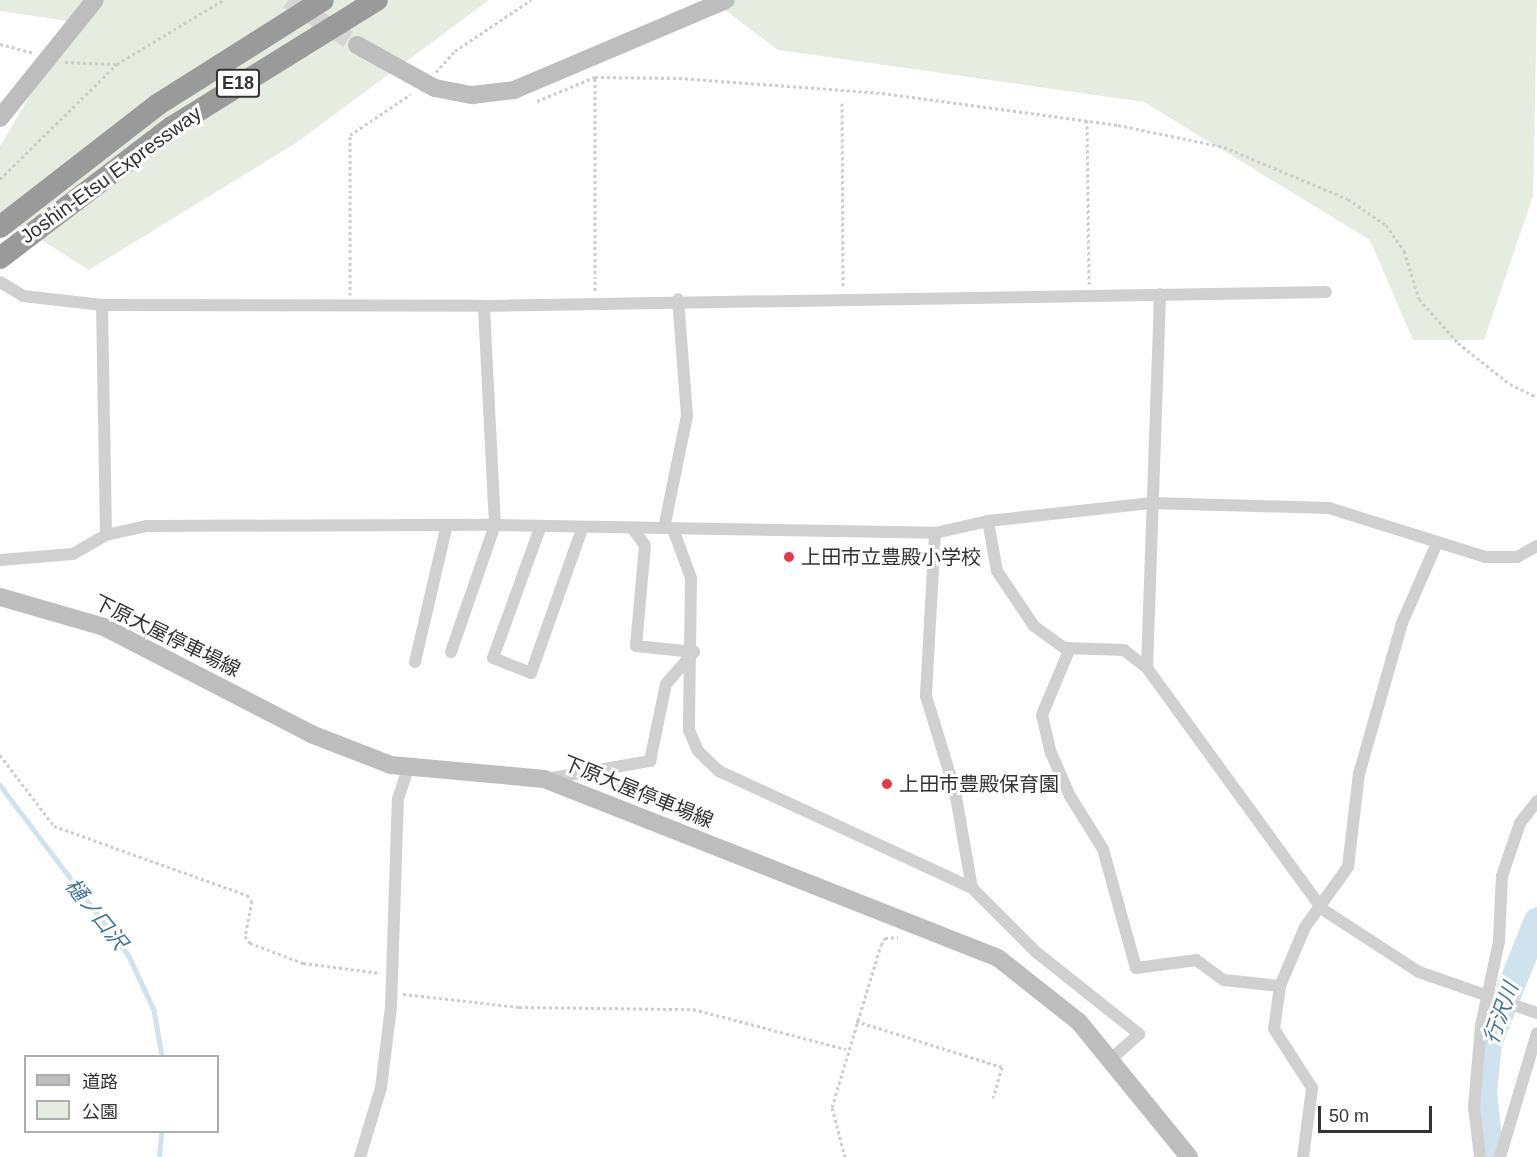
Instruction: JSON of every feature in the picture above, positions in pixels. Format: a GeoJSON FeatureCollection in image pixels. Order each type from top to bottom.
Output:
{"type":"FeatureCollection","features":[{"type":"Feature","properties":{"kind":"highway","name":"Joshin-Etsu Expressway"},"geometry":{"type":"LineString","coordinates":[[0,227],[89,155],[322,0]]}},
{"type":"Feature","properties":{"kind":"highway","name":"Joshin-Etsu Expressway"},"geometry":{"type":"LineString","coordinates":[[0,258],[104,176],[242,81],[377,0]]}},
{"type":"Feature","properties":{"kind":"main road"},"geometry":{"type":"LineString","coordinates":[[0,118],[94,0]]}},
{"type":"Feature","properties":{"kind":"main road"},"geometry":{"type":"LineString","coordinates":[[357,45],[425,84],[472,95],[514,90],[726,0]]}},
{"type":"Feature","properties":{"kind":"main road","name":"下原大屋停車場線"},"geometry":{"type":"LineString","coordinates":[[0,597],[104,627],[311,734],[408,769],[544,779],[998,958],[1079,1022],[1189,1157]]}},
{"type":"Feature","properties":{"kind":"street"},"geometry":{"type":"LineString","coordinates":[[0,282],[23,296],[102,305],[484,306],[595,300],[1326,292]]}},
{"type":"Feature","properties":{"kind":"street"},"geometry":{"type":"LineString","coordinates":[[1147,668],[1150,503],[1160,294]]}},
{"type":"Feature","properties":{"kind":"street"},"geometry":{"type":"LineString","coordinates":[[678,299],[687,416],[668,528],[691,578],[694,652],[689,730],[699,752],[718,771],[972,888],[1036,952],[1139,1034],[1111,1059]]}},
{"type":"Feature","properties":{"kind":"street"},"geometry":{"type":"LineString","coordinates":[[102,305],[106,535]]}},
{"type":"Feature","properties":{"kind":"street"},"geometry":{"type":"LineString","coordinates":[[451,652],[495,525],[484,306]]}},
{"type":"Feature","properties":{"kind":"street"},"geometry":{"type":"LineString","coordinates":[[0,560],[73,554],[106,535],[147,526],[495,525],[582,529],[668,528],[935,533],[988,521],[1150,503],[1329,508],[1436,545],[1485,557],[1517,557],[1537,546]]}},
{"type":"Feature","properties":{"kind":"street"},"geometry":{"type":"LineString","coordinates":[[988,521],[997,571],[1034,626],[1070,648],[1124,650],[1147,668],[1322,909],[1419,972],[1488,998],[1537,1013]]}},
{"type":"Feature","properties":{"kind":"street"},"geometry":{"type":"LineString","coordinates":[[415,662],[447,525]]}},
{"type":"Feature","properties":{"kind":"street"},"geometry":{"type":"LineString","coordinates":[[540,528],[493,658],[531,673],[582,529]]}},
{"type":"Feature","properties":{"kind":"street"},"geometry":{"type":"LineString","coordinates":[[632,528],[645,545],[636,646],[694,652]]}},
{"type":"Feature","properties":{"kind":"street"},"geometry":{"type":"LineString","coordinates":[[935,533],[926,696],[955,790],[972,888]]}},
{"type":"Feature","properties":{"kind":"street"},"geometry":{"type":"LineString","coordinates":[[1303,1157],[1312,1088],[1274,1029],[1280,986],[1305,927],[1322,909],[1348,867],[1359,774],[1402,623],[1436,545]]}},
{"type":"Feature","properties":{"kind":"street"},"geometry":{"type":"LineString","coordinates":[[1070,648],[1042,715],[1065,785],[1103,849],[1136,968],[1196,960],[1224,980],[1280,986]]}},
{"type":"Feature","properties":{"kind":"street"},"geometry":{"type":"LineString","coordinates":[[544,779],[650,761],[666,684],[694,652]]}},
{"type":"Feature","properties":{"kind":"street"},"geometry":{"type":"LineString","coordinates":[[360,1157],[381,1088],[393,992],[398,799],[408,769]]}},
{"type":"Feature","properties":{"kind":"street"},"geometry":{"type":"LineString","coordinates":[[1480,1157],[1474,1107],[1502,876],[1520,823],[1537,801]]}},
{"type":"Feature","properties":{"kind":"street"},"geometry":{"type":"LineString","coordinates":[[1500,1157],[1537,1033]]}},
{"type":"Feature","properties":{"kind":"path"},"geometry":{"type":"LineString","coordinates":[[0,179],[117,64],[223,0]]}},
{"type":"Feature","properties":{"kind":"path"},"geometry":{"type":"LineString","coordinates":[[351,305],[350,135],[425,84],[455,51],[531,0]]}},
{"type":"Feature","properties":{"kind":"path"},"geometry":{"type":"LineString","coordinates":[[595,77],[595,300]]}},
{"type":"Feature","properties":{"kind":"path"},"geometry":{"type":"LineString","coordinates":[[537,101],[595,77],[882,93],[1087,120],[1224,147],[1348,199],[1386,225],[1404,251],[1419,299],[1458,343],[1510,384],[1537,397]]}},
{"type":"Feature","properties":{"kind":"path"},"geometry":{"type":"LineString","coordinates":[[842,103],[843,297]]}},
{"type":"Feature","properties":{"kind":"path"},"geometry":{"type":"LineString","coordinates":[[1087,120],[1090,295]]}},
{"type":"Feature","properties":{"kind":"path"},"geometry":{"type":"LineString","coordinates":[[0,755],[54,826],[247,895],[252,901],[245,936],[250,943],[344,972],[394,973]]}},
{"type":"Feature","properties":{"kind":"path"},"geometry":{"type":"LineString","coordinates":[[845,1157],[831,1114],[846,1049],[881,945],[891,936],[902,938]]}},
{"type":"Feature","properties":{"kind":"path"},"geometry":{"type":"LineString","coordinates":[[393,992],[519,1006],[693,1009],[846,1049]]}},
{"type":"Feature","properties":{"kind":"path"},"geometry":{"type":"LineString","coordinates":[[855,1021],[1002,1067],[993,1098]]}},
{"type":"Feature","properties":{"kind":"green space"},"geometry":{"type":"Polygon","coordinates":[[[0,0],[489,0],[296,143],[89,270],[0,214],[0,146],[74,22],[0,11],[0,0]]]}},
{"type":"Feature","properties":{"kind":"green space"},"geometry":{"type":"Polygon","coordinates":[[[712,0],[1537,0],[1533,196],[1484,340],[1413,340],[1370,240],[1144,102],[778,50],[712,0]]]}},
{"type":"Feature","properties":{"kind":"waterway","name":"樋ノ口沢"},"geometry":{"type":"LineString","coordinates":[[0,785],[128,954],[154,1010],[162,1055]]}},
{"type":"Feature","properties":{"kind":"waterway","name":"行沢川"},"geometry":{"type":"LineString","coordinates":[[1489,1145],[1483,1092],[1488,1043],[1537,920]]}},
{"type":"Feature","properties":{"kind":"waterway","name":"樋ノ口沢"},"geometry":{"type":"LineString","coordinates":[[159,1157],[161,1133]]}},
{"type":"Feature","properties":{"kind":"tunnel"},"geometry":{"type":"LineString","coordinates":[[288,0],[357,45]]}},
{"type":"Feature","properties":{"kind":"place","name":"上田市立豊殿小学校"},"geometry":{"type":"Point","coordinates":[789,557]}},
{"type":"Feature","properties":{"kind":"place","name":"上田市豊殿保育園"},"geometry":{"type":"Point","coordinates":[887,784]}}]}
